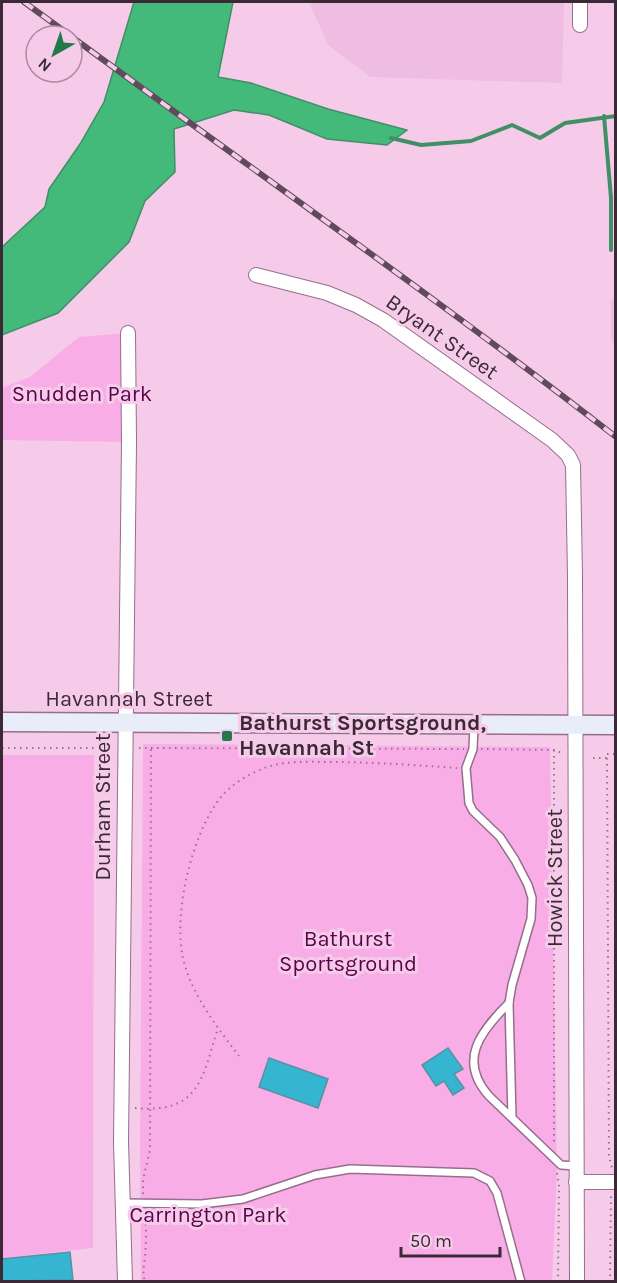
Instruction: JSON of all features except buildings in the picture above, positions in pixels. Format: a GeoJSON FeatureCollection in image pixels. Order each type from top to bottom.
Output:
{"type":"FeatureCollection","features":[{"type":"Feature","properties":{"kind":"street"},"geometry":{"type":"LineString","coordinates":[[580,2],[580,25]]}},
{"type":"Feature","properties":{"kind":"street","name":"Bryant Street"},"geometry":{"type":"LineString","coordinates":[[256,275],[327,293],[383,320],[561,447],[568,456],[574,475]]}},
{"type":"Feature","properties":{"kind":"street","name":"Durham Street"},"geometry":{"type":"LineString","coordinates":[[125,1281],[121,1107],[129,442],[128,333]]}},
{"type":"Feature","properties":{"kind":"street","name":"Howick Street"},"geometry":{"type":"LineString","coordinates":[[574,475],[577,1281]]}},
{"type":"Feature","properties":{"kind":"street","name":"Havannah Street"},"geometry":{"type":"LineString","coordinates":[[2,722],[615,725]]}},
{"type":"Feature","properties":{"kind":"street"},"geometry":{"type":"LineString","coordinates":[[576,1182],[613,1182]]}},
{"type":"Feature","properties":{"kind":"lane"},"geometry":{"type":"LineString","coordinates":[[474,724],[473,749],[465,768],[468,796],[473,811],[500,837],[516,860],[532,898],[532,911],[509,1003],[512,1117]]}},
{"type":"Feature","properties":{"kind":"lane"},"geometry":{"type":"LineString","coordinates":[[509,1003],[495,1017],[480,1038],[475,1051],[475,1076],[481,1087],[554,1159],[561,1165],[576,1166]]}},
{"type":"Feature","properties":{"kind":"lane"},"geometry":{"type":"LineString","coordinates":[[123,1203],[202,1204],[243,1199],[315,1175],[350,1169],[474,1173],[490,1181],[497,1193],[521,1281]]}},
{"type":"Feature","properties":{"kind":"path"},"geometry":{"type":"LineString","coordinates":[[2,748],[473,749],[554,750],[566,754]]}},
{"type":"Feature","properties":{"kind":"path"},"geometry":{"type":"LineString","coordinates":[[145,1281],[143,1274],[146,1220],[142,1180],[150,1150],[151,748]]}},
{"type":"Feature","properties":{"kind":"path"},"geometry":{"type":"LineString","coordinates":[[554,750],[554,1159],[559,1185],[558,1281]]}},
{"type":"Feature","properties":{"kind":"path"},"geometry":{"type":"LineString","coordinates":[[610,1281],[613,1182],[609,1144],[607,754],[615,754]]}},
{"type":"Feature","properties":{"kind":"path"},"geometry":{"type":"LineString","coordinates":[[593,758],[607,758]]}},
{"type":"Feature","properties":{"kind":"path"},"geometry":{"type":"LineString","coordinates":[[239,1056],[218,1028],[191,982],[183,957],[179,929],[193,855],[208,816],[222,796],[243,779],[262,769],[289,762],[366,762],[465,768]]}},
{"type":"Feature","properties":{"kind":"path"},"geometry":{"type":"LineString","coordinates":[[121,1107],[150,1109],[171,1107],[187,1099],[201,1082],[218,1028]]}},
{"type":"Feature","properties":{"kind":"shaded area"},"geometry":{"type":"Polygon","coordinates":[[[134,2],[233,2],[218,77],[251,83],[328,109],[407,130],[387,145],[327,139],[269,115],[234,110],[174,129],[175,172],[145,201],[129,242],[58,313],[2,335],[2,247],[45,207],[49,189],[80,144],[104,102],[134,2]]]}},
{"type":"Feature","properties":{"kind":"shaded area"},"geometry":{"type":"Polygon","coordinates":[[[309,2],[564,2],[562,83],[370,77],[328,45],[309,2]]]}},
{"type":"Feature","properties":{"kind":"shaded area"},"geometry":{"type":"Polygon","coordinates":[[[611,300],[615,300],[615,344],[611,340],[611,300]]]}},
{"type":"Feature","properties":{"kind":"green space","name":"Snudden Park"},"geometry":{"type":"Polygon","coordinates":[[[128,333],[129,442],[2,440],[2,388],[30,377],[79,337],[128,333]]]}},
{"type":"Feature","properties":{"kind":"green space","name":"Bathurst Sportsground"},"geometry":{"type":"Polygon","coordinates":[[[143,744],[550,747],[557,1171],[552,1281],[141,1281],[143,744]]]}},
{"type":"Feature","properties":{"kind":"green space"},"geometry":{"type":"Polygon","coordinates":[[[2,755],[94,755],[93,1248],[2,1258],[2,755]]]}},
{"type":"Feature","properties":{"kind":"waterway"},"geometry":{"type":"LineString","coordinates":[[604,116],[611,198],[611,250]]}},
{"type":"Feature","properties":{"kind":"waterway"},"geometry":{"type":"LineString","coordinates":[[391,138],[421,145],[471,141],[512,125],[540,138],[565,123],[616,116]]}},
{"type":"Feature","properties":{"kind":"railway"},"geometry":{"type":"LineString","coordinates":[[24,2],[54,24]]}},
{"type":"Feature","properties":{"kind":"railway"},"geometry":{"type":"LineString","coordinates":[[84,46],[413,285],[616,437]]}},
{"type":"Feature","properties":{"kind":"place","name":"Bathurst Sportsground, Havannah St"},"geometry":{"type":"Point","coordinates":[227,736]}},
{"type":"Feature","properties":{"kind":"park label","name":"Carrington Park"},"geometry":{"type":"Point","coordinates":[208,1215]}}]}
